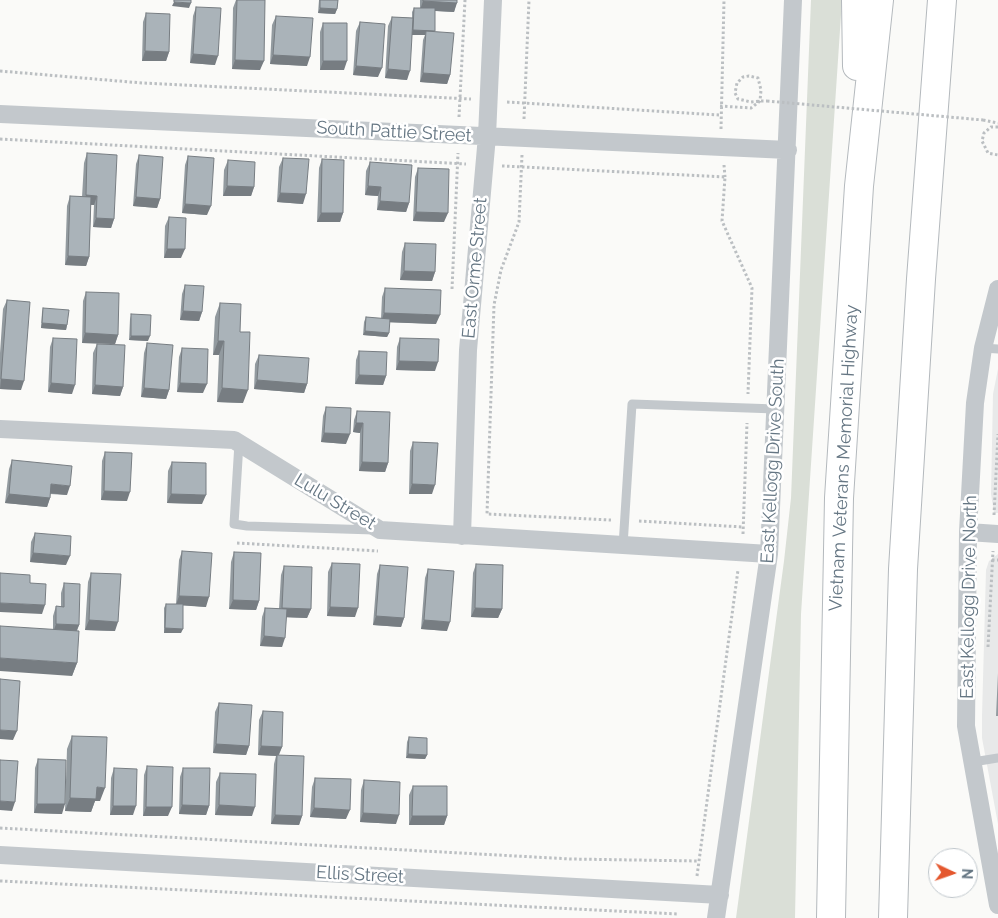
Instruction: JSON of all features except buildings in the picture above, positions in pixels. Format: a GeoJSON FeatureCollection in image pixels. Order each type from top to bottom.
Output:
{"type":"FeatureCollection","features":[{"type":"Feature","properties":{"kind":"highway"},"geometry":{"type":"LineString","coordinates":[[856,0],[859,186]]}},
{"type":"Feature","properties":{"kind":"highway","name":"Vietnam Veterans Memorial Highway"},"geometry":{"type":"LineString","coordinates":[[831,918],[839,498],[859,186],[879,0]]}},
{"type":"Feature","properties":{"kind":"highway"},"geometry":{"type":"LineString","coordinates":[[893,918],[903,560],[921,279],[942,0]]}},
{"type":"Feature","properties":{"kind":"highway"},"geometry":{"type":"LineString","coordinates":[[936,86],[952,0]]}},
{"type":"Feature","properties":{"kind":"highway"},"geometry":{"type":"LineString","coordinates":[[824,918],[833,769]]}},
{"type":"Feature","properties":{"kind":"highway"},"geometry":{"type":"LineString","coordinates":[[895,802],[900,918]]}},
{"type":"Feature","properties":{"kind":"street","name":"East Orme Street"},"geometry":{"type":"LineString","coordinates":[[462,536],[468,350],[485,165],[493,0]]}},
{"type":"Feature","properties":{"kind":"street","name":"East Kellogg Drive South"},"geometry":{"type":"LineString","coordinates":[[716,918],[769,554],[794,0]]}},
{"type":"Feature","properties":{"kind":"street","name":"South Pattie Street"},"geometry":{"type":"LineString","coordinates":[[0,114],[788,150]]}},
{"type":"Feature","properties":{"kind":"street","name":"East Kellogg Drive North"},"geometry":{"type":"LineString","coordinates":[[998,288],[990,348],[975,403],[968,532],[966,726],[998,905]]}},
{"type":"Feature","properties":{"kind":"street","name":"Lulu Street"},"geometry":{"type":"LineString","coordinates":[[0,429],[234,440],[380,530],[769,554]]}},
{"type":"Feature","properties":{"kind":"street"},"geometry":{"type":"LineString","coordinates":[[968,532],[996,534]]}},
{"type":"Feature","properties":{"kind":"street","name":"Ellis Street"},"geometry":{"type":"LineString","coordinates":[[0,855],[720,895]]}},
{"type":"Feature","properties":{"kind":"lane"},"geometry":{"type":"LineString","coordinates":[[623,546],[632,404],[776,409]]}},
{"type":"Feature","properties":{"kind":"lane"},"geometry":{"type":"LineString","coordinates":[[239,443],[234,524],[380,530]]}},
{"type":"Feature","properties":{"kind":"lane"},"geometry":{"type":"LineString","coordinates":[[973,762],[998,758]]}},
{"type":"Feature","properties":{"kind":"path"},"geometry":{"type":"LineString","coordinates":[[529,0],[519,222],[501,270],[494,305],[487,514],[744,527]]}},
{"type":"Feature","properties":{"kind":"path"},"geometry":{"type":"LineString","coordinates":[[0,881],[696,915],[698,861],[744,527],[752,288],[722,220],[725,177],[719,115],[724,0]]}},
{"type":"Feature","properties":{"kind":"path"},"geometry":{"type":"LineString","coordinates":[[0,71],[142,83],[489,100],[719,115]]}},
{"type":"Feature","properties":{"kind":"path"},"geometry":{"type":"LineString","coordinates":[[720,106],[751,108],[760,100],[761,90],[758,78],[749,76],[743,77],[736,82],[735,93],[738,99],[751,102],[760,100],[983,120],[998,123]]}},
{"type":"Feature","properties":{"kind":"path"},"geometry":{"type":"LineString","coordinates":[[998,127],[991,128],[984,133],[982,141],[988,153],[998,155]]}},
{"type":"Feature","properties":{"kind":"path"},"geometry":{"type":"LineString","coordinates":[[0,139],[725,177]]}},
{"type":"Feature","properties":{"kind":"path"},"geometry":{"type":"LineString","coordinates":[[988,656],[992,560],[996,534],[998,434]]}},
{"type":"Feature","properties":{"kind":"path"},"geometry":{"type":"LineString","coordinates":[[992,560],[998,560]]}},
{"type":"Feature","properties":{"kind":"path"},"geometry":{"type":"LineString","coordinates":[[0,828],[572,859],[698,861]]}},
{"type":"Feature","properties":{"kind":"shaded area"},"geometry":{"type":"Polygon","coordinates":[[[811,0],[842,0],[801,614],[795,918],[736,918],[791,498],[811,0]]]}},
{"type":"Feature","properties":{"kind":"shaded area"},"geometry":{"type":"Polygon","coordinates":[[[998,369],[998,513],[994,513],[991,494],[993,394],[998,369]]]}},
{"type":"Feature","properties":{"kind":"shaded area"},"geometry":{"type":"Polygon","coordinates":[[[998,554],[998,824],[982,738],[982,716],[986,570],[989,561],[998,554]]]}}]}
